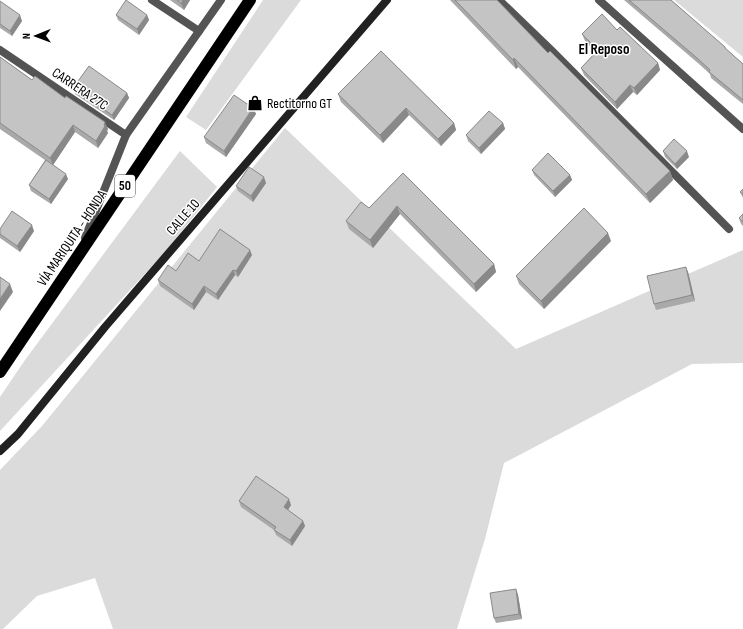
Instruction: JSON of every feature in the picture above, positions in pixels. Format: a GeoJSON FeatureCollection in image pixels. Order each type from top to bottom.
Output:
{"type":"FeatureCollection","features":[{"type":"Feature","properties":{"kind":"highway","name":"VÍA MARIQUITA - HONDA"},"geometry":{"type":"LineString","coordinates":[[0,372],[250,0]]}},
{"type":"Feature","properties":{"kind":"street"},"geometry":{"type":"LineString","coordinates":[[152,0],[200,31]]}},
{"type":"Feature","properties":{"kind":"street"},"geometry":{"type":"LineString","coordinates":[[78,256],[126,135],[221,0]]}},
{"type":"Feature","properties":{"kind":"street","name":"CALLE 10"},"geometry":{"type":"LineString","coordinates":[[0,451],[18,434],[105,327],[387,0]]}},
{"type":"Feature","properties":{"kind":"street"},"geometry":{"type":"LineString","coordinates":[[499,0],[558,57],[728,229]]}},
{"type":"Feature","properties":{"kind":"street"},"geometry":{"type":"LineString","coordinates":[[599,0],[743,129]]}},
{"type":"Feature","properties":{"kind":"street","name":"CARRERA 27C"},"geometry":{"type":"LineString","coordinates":[[0,50],[126,135]]}},
{"type":"Feature","properties":{"kind":"shaded area"},"geometry":{"type":"Polygon","coordinates":[[[263,0],[301,0],[206,130],[186,117],[263,0]]]}},
{"type":"Feature","properties":{"kind":"shaded area"},"geometry":{"type":"Polygon","coordinates":[[[674,0],[743,0],[743,57],[674,0]]]}},
{"type":"Feature","properties":{"kind":"shaded area"},"geometry":{"type":"Polygon","coordinates":[[[285,128],[516,349],[743,250],[743,363],[692,364],[504,463],[485,539],[457,629],[113,629],[95,578],[37,596],[3,629],[0,629],[0,470],[42,426],[285,128]]]}},
{"type":"Feature","properties":{"kind":"shaded area"},"geometry":{"type":"Polygon","coordinates":[[[180,151],[217,187],[166,251],[0,431],[0,397],[25,360],[180,151]]]}},
{"type":"Feature","properties":{"kind":"building"},"geometry":{"type":"Polygon","coordinates":[[[126,0],[147,15],[137,29],[116,15],[126,0]]]}},
{"type":"Feature","properties":{"kind":"building"},"geometry":{"type":"Polygon","coordinates":[[[455,0],[497,0],[548,53],[550,51],[670,171],[646,194],[514,58],[513,60],[455,0]]]}},
{"type":"Feature","properties":{"kind":"building"},"geometry":{"type":"Polygon","coordinates":[[[629,0],[671,0],[725,47],[743,64],[743,100],[709,72],[710,70],[697,58],[629,0]]]}},
{"type":"Feature","properties":{"kind":"building"},"geometry":{"type":"Polygon","coordinates":[[[0,1],[20,15],[10,31],[0,24],[0,1]]]}},
{"type":"Feature","properties":{"kind":"building"},"geometry":{"type":"Polygon","coordinates":[[[602,14],[617,30],[620,27],[658,63],[634,88],[630,85],[615,102],[581,68],[598,50],[582,34],[602,14]]]}},
{"type":"Feature","properties":{"kind":"building"},"geometry":{"type":"Polygon","coordinates":[[[381,51],[454,123],[438,139],[406,108],[380,135],[338,94],[381,51]]]}},
{"type":"Feature","properties":{"kind":"building"},"geometry":{"type":"Polygon","coordinates":[[[0,57],[32,80],[35,76],[65,98],[66,96],[105,122],[105,126],[96,141],[73,125],[50,158],[0,123],[0,57]]]}},
{"type":"Feature","properties":{"kind":"building"},"geometry":{"type":"Polygon","coordinates":[[[89,66],[127,93],[112,115],[73,88],[89,66]]]}},
{"type":"Feature","properties":{"kind":"building"},"geometry":{"type":"Polygon","coordinates":[[[234,95],[253,108],[224,151],[204,137],[234,95]]]}},
{"type":"Feature","properties":{"kind":"building"},"geometry":{"type":"Polygon","coordinates":[[[489,111],[503,123],[479,148],[466,135],[489,111]]]}},
{"type":"Feature","properties":{"kind":"building"},"geometry":{"type":"Polygon","coordinates":[[[674,139],[687,151],[675,164],[663,151],[674,139]]]}},
{"type":"Feature","properties":{"kind":"building"},"geometry":{"type":"Polygon","coordinates":[[[548,153],[570,175],[553,191],[532,170],[548,153]]]}},
{"type":"Feature","properties":{"kind":"building"},"geometry":{"type":"Polygon","coordinates":[[[46,160],[66,174],[49,199],[29,185],[46,160]]]}},
{"type":"Feature","properties":{"kind":"building"},"geometry":{"type":"Polygon","coordinates":[[[249,167],[264,177],[251,196],[236,186],[249,167]]]}},
{"type":"Feature","properties":{"kind":"building"},"geometry":{"type":"Polygon","coordinates":[[[403,173],[494,264],[474,284],[397,206],[370,240],[346,221],[361,202],[369,208],[403,173]]]}},
{"type":"Feature","properties":{"kind":"building"},"geometry":{"type":"Polygon","coordinates":[[[584,208],[608,233],[541,301],[516,276],[584,208]]]}},
{"type":"Feature","properties":{"kind":"building"},"geometry":{"type":"Polygon","coordinates":[[[12,211],[32,225],[17,246],[0,234],[0,229],[12,211]]]}},
{"type":"Feature","properties":{"kind":"building"},"geometry":{"type":"Polygon","coordinates":[[[743,214],[743,222],[739,218],[743,214]]]}},
{"type":"Feature","properties":{"kind":"building"},"geometry":{"type":"Polygon","coordinates":[[[220,229],[250,250],[236,271],[233,270],[216,294],[204,286],[192,304],[158,280],[168,265],[176,271],[188,253],[199,261],[220,229]]]}},
{"type":"Feature","properties":{"kind":"building"},"geometry":{"type":"Polygon","coordinates":[[[686,267],[692,295],[654,304],[647,276],[686,267]]]}},
{"type":"Feature","properties":{"kind":"building"},"geometry":{"type":"Polygon","coordinates":[[[0,277],[10,284],[0,299],[0,277]]]}},
{"type":"Feature","properties":{"kind":"building"},"geometry":{"type":"Polygon","coordinates":[[[256,476],[289,499],[284,507],[303,521],[290,540],[274,530],[276,527],[239,501],[256,476]]]}},
{"type":"Feature","properties":{"kind":"building"},"geometry":{"type":"Polygon","coordinates":[[[516,589],[519,614],[494,618],[490,593],[516,589]]]}},
{"type":"Feature","properties":{"kind":"place","name":"Rectitorno GT"},"geometry":{"type":"Point","coordinates":[255,103]}},
{"type":"Feature","properties":{"kind":"district","name":"El Reposo"},"geometry":{"type":"Point","coordinates":[604,49]}}]}
